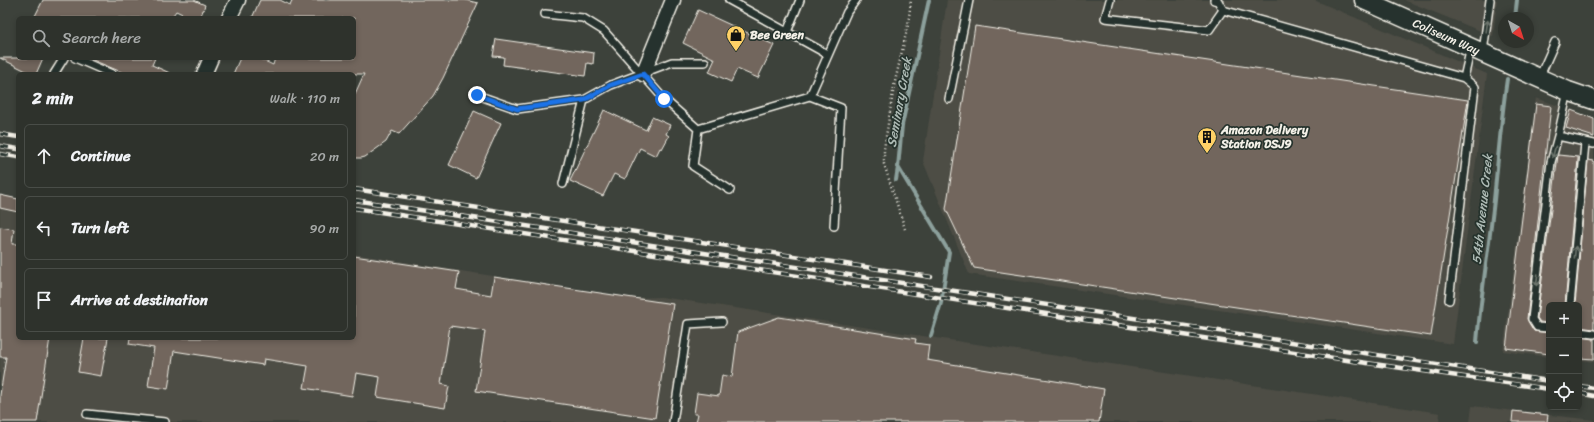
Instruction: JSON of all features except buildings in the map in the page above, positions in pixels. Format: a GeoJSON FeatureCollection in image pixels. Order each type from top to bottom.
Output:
{"type":"FeatureCollection","features":[{"type":"Feature","properties":{"kind":"street"},"geometry":{"type":"LineString","coordinates":[[230,16],[238,0]]}},
{"type":"Feature","properties":{"kind":"street"},"geometry":{"type":"LineString","coordinates":[[643,74],[673,0]]}},
{"type":"Feature","properties":{"kind":"street","name":"Coliseum Way"},"geometry":{"type":"LineString","coordinates":[[1364,0],[1568,91],[1594,100]]}},
{"type":"Feature","properties":{"kind":"street"},"geometry":{"type":"LineString","coordinates":[[205,72],[210,60]]}},
{"type":"Feature","properties":{"kind":"lane"},"geometry":{"type":"LineString","coordinates":[[729,0],[828,54]]}},
{"type":"Feature","properties":{"kind":"lane"},"geometry":{"type":"LineString","coordinates":[[787,32],[800,0]]}},
{"type":"Feature","properties":{"kind":"lane"},"geometry":{"type":"LineString","coordinates":[[810,96],[847,12],[856,0]]}},
{"type":"Feature","properties":{"kind":"lane"},"geometry":{"type":"LineString","coordinates":[[949,99],[969,0]]}},
{"type":"Feature","properties":{"kind":"lane"},"geometry":{"type":"LineString","coordinates":[[1110,0],[1105,18],[1209,30],[1223,10]]}},
{"type":"Feature","properties":{"kind":"lane"},"geometry":{"type":"LineString","coordinates":[[1214,0],[1218,1],[1223,10],[1464,78],[1475,87],[1449,300]]}},
{"type":"Feature","properties":{"kind":"lane"},"geometry":{"type":"LineString","coordinates":[[1464,78],[1477,50],[1490,0]]}},
{"type":"Feature","properties":{"kind":"lane"},"geometry":{"type":"LineString","coordinates":[[546,14],[583,18],[604,31],[664,99],[698,130]]}},
{"type":"Feature","properties":{"kind":"lane"},"geometry":{"type":"LineString","coordinates":[[1539,78],[1555,42]]}},
{"type":"Feature","properties":{"kind":"lane"},"geometry":{"type":"LineString","coordinates":[[55,72],[63,60]]}},
{"type":"Feature","properties":{"kind":"lane"},"geometry":{"type":"LineString","coordinates":[[80,60],[107,72]]}},
{"type":"Feature","properties":{"kind":"lane"},"geometry":{"type":"LineString","coordinates":[[477,95],[517,109],[584,100],[604,88],[672,62],[705,62]]}},
{"type":"Feature","properties":{"kind":"lane"},"geometry":{"type":"LineString","coordinates":[[1546,328],[1537,327],[1532,319],[1551,162],[1568,91]]}},
{"type":"Feature","properties":{"kind":"lane"},"geometry":{"type":"LineString","coordinates":[[698,130],[810,96],[840,108],[834,226]]}},
{"type":"Feature","properties":{"kind":"lane"},"geometry":{"type":"LineString","coordinates":[[563,184],[584,100]]}},
{"type":"Feature","properties":{"kind":"lane"},"geometry":{"type":"LineString","coordinates":[[698,130],[693,166],[730,190]]}},
{"type":"Feature","properties":{"kind":"lane"},"geometry":{"type":"LineString","coordinates":[[1558,136],[1594,144]]}},
{"type":"Feature","properties":{"kind":"lane"},"geometry":{"type":"LineString","coordinates":[[1570,302],[1586,142]]}},
{"type":"Feature","properties":{"kind":"lane"},"geometry":{"type":"LineString","coordinates":[[673,422],[688,324],[722,322]]}},
{"type":"Feature","properties":{"kind":"lane"},"geometry":{"type":"LineString","coordinates":[[1582,332],[1594,334]]}},
{"type":"Feature","properties":{"kind":"lane"},"geometry":{"type":"LineString","coordinates":[[87,414],[165,422]]}},
{"type":"Feature","properties":{"kind":"path"},"geometry":{"type":"LineString","coordinates":[[905,230],[884,164],[884,149],[911,0]]}},
{"type":"Feature","properties":{"kind":"shaded area","name":"Amazon Delivery Station DSJ9"},"geometry":{"type":"Polygon","coordinates":[[[947,0],[1314,0],[1487,74],[1453,344],[969,274],[923,161],[947,0]]]}},
{"type":"Feature","properties":{"kind":"shaded area"},"geometry":{"type":"Polygon","coordinates":[[[1404,0],[1497,0],[1493,36],[1404,0]]]}},
{"type":"Feature","properties":{"kind":"shaded area"},"geometry":{"type":"Polygon","coordinates":[[[1536,98],[1594,118],[1594,362],[1582,360],[1582,302],[1546,302],[1546,357],[1503,351],[1536,98]]]}},
{"type":"Feature","properties":{"kind":"shaded area"},"geometry":{"type":"Polygon","coordinates":[[[0,197],[16,200],[16,340],[356,340],[356,254],[631,298],[661,297],[1440,413],[1439,422],[0,422],[0,197]]]}},
{"type":"Feature","properties":{"kind":"shaded area"},"geometry":{"type":"Polygon","coordinates":[[[1472,406],[1594,420],[1594,422],[1470,422],[1472,406]]]}},
{"type":"Feature","properties":{"kind":"waterway","name":"Seminary Creek"},"geometry":{"type":"LineString","coordinates":[[929,0],[902,125],[898,167],[949,252],[941,303],[931,336]]}},
{"type":"Feature","properties":{"kind":"waterway","name":"54th Avenue Creek"},"geometry":{"type":"LineString","coordinates":[[1516,12],[1517,0]]}},
{"type":"Feature","properties":{"kind":"waterway","name":"54th Avenue Creek"},"geometry":{"type":"LineString","coordinates":[[1477,342],[1507,79]]}},
{"type":"Feature","properties":{"kind":"waterway"},"geometry":{"type":"LineString","coordinates":[[896,180],[898,167]]}},
{"type":"Feature","properties":{"kind":"railway"},"geometry":{"type":"LineString","coordinates":[[0,134],[16,137]]}},
{"type":"Feature","properties":{"kind":"railway"},"geometry":{"type":"LineString","coordinates":[[0,146],[16,149]]}},
{"type":"Feature","properties":{"kind":"railway"},"geometry":{"type":"LineString","coordinates":[[0,154],[16,157]]}},
{"type":"Feature","properties":{"kind":"railway"},"geometry":{"type":"LineString","coordinates":[[356,189],[931,277]]}},
{"type":"Feature","properties":{"kind":"railway"},"geometry":{"type":"LineString","coordinates":[[356,200],[1546,381]]}},
{"type":"Feature","properties":{"kind":"railway"},"geometry":{"type":"LineString","coordinates":[[356,208],[1353,361],[1546,389]]}},
{"type":"Feature","properties":{"kind":"railway"},"geometry":{"type":"LineString","coordinates":[[1582,386],[1594,388]]}},
{"type":"Feature","properties":{"kind":"railway"},"geometry":{"type":"LineString","coordinates":[[1582,394],[1594,396]]}},
{"type":"Feature","properties":{"kind":"place","name":"Bee Green"},"geometry":{"type":"Point","coordinates":[736,52]}},
{"type":"Feature","properties":{"kind":"place","name":"Amazon Delivery Station DSJ9"},"geometry":{"type":"Point","coordinates":[1207,154]}},
{"type":"Feature","properties":{"kind":"route"},"geometry":{"type":"LineString","coordinates":[[477,95],[517,109],[584,100],[597,91],[643,74],[664,99]]}}]}
